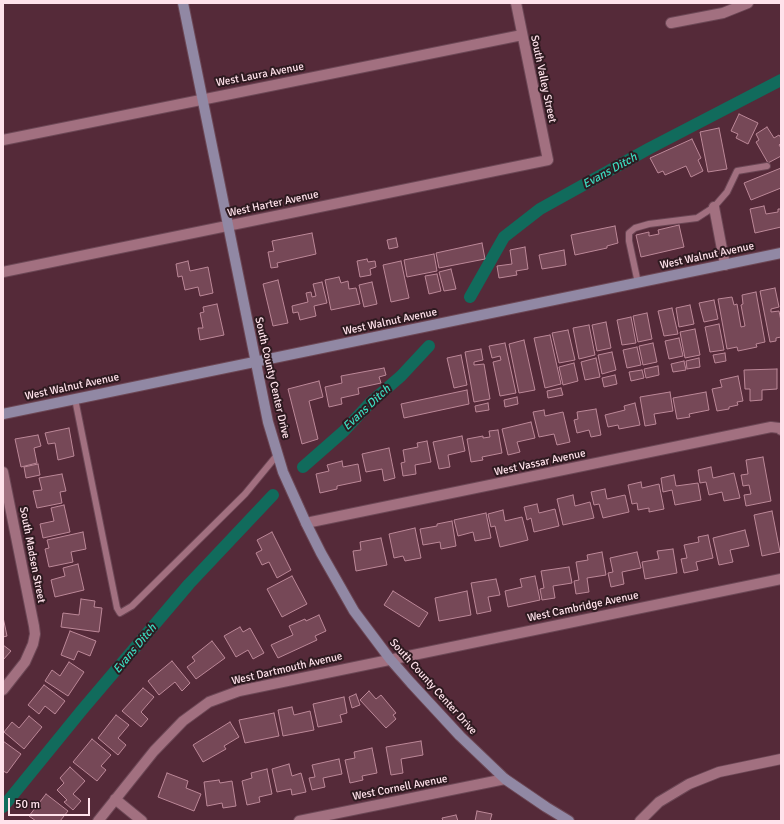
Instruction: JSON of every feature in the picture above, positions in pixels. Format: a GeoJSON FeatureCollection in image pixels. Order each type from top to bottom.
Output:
{"type":"FeatureCollection","features":[{"type":"Feature","properties":{"kind":"street","name":"South County Center Drive"},"geometry":{"type":"LineString","coordinates":[[183,3],[227,226],[268,422],[283,472],[306,523],[354,611],[390,659],[411,683],[460,736],[505,779],[569,821]]}},
{"type":"Feature","properties":{"kind":"street","name":"South Valley Street"},"geometry":{"type":"LineString","coordinates":[[516,3],[548,160]]}},
{"type":"Feature","properties":{"kind":"street"},"geometry":{"type":"LineString","coordinates":[[671,22],[723,13],[748,3]]}},
{"type":"Feature","properties":{"kind":"street","name":"West Laura Avenue"},"geometry":{"type":"LineString","coordinates":[[3,140],[522,35]]}},
{"type":"Feature","properties":{"kind":"street","name":"West Harter Avenue"},"geometry":{"type":"LineString","coordinates":[[3,272],[548,160]]}},
{"type":"Feature","properties":{"kind":"street"},"geometry":{"type":"LineString","coordinates":[[714,207],[725,265]]}},
{"type":"Feature","properties":{"kind":"street","name":"West Walnut Avenue"},"geometry":{"type":"LineString","coordinates":[[3,414],[781,253]]}},
{"type":"Feature","properties":{"kind":"street","name":"West Vassar Avenue"},"geometry":{"type":"LineString","coordinates":[[306,523],[772,427],[780,429]]}},
{"type":"Feature","properties":{"kind":"street","name":"South Madsen Street"},"geometry":{"type":"LineString","coordinates":[[3,472],[35,634],[33,644],[25,662],[3,690]]}},
{"type":"Feature","properties":{"kind":"street","name":"West Cambridge Avenue"},"geometry":{"type":"LineString","coordinates":[[390,659],[781,579]]}},
{"type":"Feature","properties":{"kind":"street","name":"West Dartmouth Avenue"},"geometry":{"type":"LineString","coordinates":[[98,821],[154,751],[183,721],[209,702],[239,691],[390,659]]}},
{"type":"Feature","properties":{"kind":"street"},"geometry":{"type":"LineString","coordinates":[[640,821],[659,802],[689,784],[719,772],[781,759]]}},
{"type":"Feature","properties":{"kind":"street","name":"West Cornell Avenue"},"geometry":{"type":"LineString","coordinates":[[299,821],[505,779]]}},
{"type":"Feature","properties":{"kind":"street"},"geometry":{"type":"LineString","coordinates":[[115,799],[142,821]]}},
{"type":"Feature","properties":{"kind":"lane"},"geometry":{"type":"LineString","coordinates":[[638,283],[629,241],[629,233],[635,228],[649,224],[697,218],[714,207],[728,190],[737,171],[767,166]]}},
{"type":"Feature","properties":{"kind":"lane"},"geometry":{"type":"LineString","coordinates":[[75,399],[117,608],[120,613],[132,606],[245,494],[278,454]]}},
{"type":"Feature","properties":{"kind":"building"},"geometry":{"type":"Polygon","coordinates":[[[739,114],[758,123],[748,144],[736,138],[738,134],[731,131],[739,114]]]}},
{"type":"Feature","properties":{"kind":"building"},"geometry":{"type":"Polygon","coordinates":[[[767,127],[774,138],[779,135],[781,138],[781,143],[779,145],[781,148],[781,156],[768,163],[756,142],[759,140],[756,134],[767,127]]]}},
{"type":"Feature","properties":{"kind":"building"},"geometry":{"type":"Polygon","coordinates":[[[719,128],[727,169],[708,172],[700,132],[719,128]]]}},
{"type":"Feature","properties":{"kind":"building"},"geometry":{"type":"Polygon","coordinates":[[[692,139],[701,158],[698,160],[703,171],[691,177],[686,166],[665,175],[663,171],[658,173],[650,158],[692,139]]]}},
{"type":"Feature","properties":{"kind":"building"},"geometry":{"type":"Polygon","coordinates":[[[781,168],[781,188],[751,200],[744,183],[781,168]]]}},
{"type":"Feature","properties":{"kind":"building"},"geometry":{"type":"Polygon","coordinates":[[[764,206],[766,214],[778,212],[778,209],[781,209],[781,227],[755,233],[750,209],[764,206]]]}},
{"type":"Feature","properties":{"kind":"building"},"geometry":{"type":"Polygon","coordinates":[[[679,225],[684,247],[641,257],[636,235],[649,232],[649,236],[659,234],[658,230],[679,225]]]}},
{"type":"Feature","properties":{"kind":"building"},"geometry":{"type":"Polygon","coordinates":[[[615,226],[618,243],[607,246],[607,248],[575,255],[571,235],[615,226]]]}},
{"type":"Feature","properties":{"kind":"building"},"geometry":{"type":"Polygon","coordinates":[[[312,233],[316,254],[277,263],[278,267],[271,268],[268,252],[274,251],[272,241],[312,233]]]}},
{"type":"Feature","properties":{"kind":"building"},"geometry":{"type":"Polygon","coordinates":[[[396,238],[398,247],[389,249],[387,240],[396,238]]]}},
{"type":"Feature","properties":{"kind":"building"},"geometry":{"type":"Polygon","coordinates":[[[482,243],[485,259],[439,268],[436,253],[482,243]]]}},
{"type":"Feature","properties":{"kind":"building"},"geometry":{"type":"Polygon","coordinates":[[[525,247],[528,269],[516,271],[517,275],[499,278],[497,266],[512,264],[510,250],[525,247]]]}},
{"type":"Feature","properties":{"kind":"building"},"geometry":{"type":"Polygon","coordinates":[[[564,250],[566,265],[542,269],[539,255],[564,250]]]}},
{"type":"Feature","properties":{"kind":"building"},"geometry":{"type":"Polygon","coordinates":[[[434,254],[437,271],[407,277],[404,260],[434,254]]]}},
{"type":"Feature","properties":{"kind":"building"},"geometry":{"type":"Polygon","coordinates":[[[367,259],[368,262],[375,261],[376,267],[370,269],[371,275],[360,277],[357,261],[367,259]]]}},
{"type":"Feature","properties":{"kind":"building"},"geometry":{"type":"Polygon","coordinates":[[[188,261],[190,271],[208,267],[213,293],[200,296],[198,287],[185,290],[182,276],[178,277],[176,264],[188,261]]]}},
{"type":"Feature","properties":{"kind":"building"},"geometry":{"type":"Polygon","coordinates":[[[401,261],[409,298],[391,302],[383,265],[401,261]]]}},
{"type":"Feature","properties":{"kind":"building"},"geometry":{"type":"Polygon","coordinates":[[[451,269],[456,289],[444,291],[439,272],[451,269]]]}},
{"type":"Feature","properties":{"kind":"building"},"geometry":{"type":"Polygon","coordinates":[[[437,274],[441,291],[429,294],[425,276],[437,274]]]}},
{"type":"Feature","properties":{"kind":"building"},"geometry":{"type":"Polygon","coordinates":[[[339,277],[341,283],[348,281],[349,289],[356,288],[360,304],[331,310],[325,280],[339,277]]]}},
{"type":"Feature","properties":{"kind":"building"},"geometry":{"type":"Polygon","coordinates":[[[278,280],[288,323],[273,326],[263,284],[278,280]]]}},
{"type":"Feature","properties":{"kind":"building"},"geometry":{"type":"Polygon","coordinates":[[[322,282],[327,303],[314,306],[316,316],[300,320],[298,312],[293,313],[292,306],[308,302],[306,293],[311,292],[312,297],[316,296],[313,284],[322,282]]]}},
{"type":"Feature","properties":{"kind":"building"},"geometry":{"type":"Polygon","coordinates":[[[372,282],[377,304],[364,307],[359,285],[372,282]]]}},
{"type":"Feature","properties":{"kind":"building"},"geometry":{"type":"Polygon","coordinates":[[[775,288],[779,307],[771,309],[771,312],[779,311],[781,321],[781,337],[776,338],[776,341],[770,342],[760,291],[775,288]]]}},
{"type":"Feature","properties":{"kind":"building"},"geometry":{"type":"Polygon","coordinates":[[[756,292],[765,342],[756,344],[757,347],[738,351],[737,347],[727,349],[718,299],[732,297],[734,305],[737,304],[741,327],[745,326],[741,305],[743,304],[742,295],[756,292]]]}},
{"type":"Feature","properties":{"kind":"building"},"geometry":{"type":"Polygon","coordinates":[[[714,300],[718,319],[704,322],[699,303],[714,300]]]}},
{"type":"Feature","properties":{"kind":"building"},"geometry":{"type":"Polygon","coordinates":[[[217,304],[224,335],[200,340],[198,328],[203,328],[200,313],[204,312],[203,307],[217,304]]]}},
{"type":"Feature","properties":{"kind":"building"},"geometry":{"type":"Polygon","coordinates":[[[690,305],[694,324],[679,327],[676,308],[690,305]]]}},
{"type":"Feature","properties":{"kind":"building"},"geometry":{"type":"Polygon","coordinates":[[[672,308],[678,334],[664,336],[658,311],[672,308]]]}},
{"type":"Feature","properties":{"kind":"building"},"geometry":{"type":"Polygon","coordinates":[[[647,313],[652,339],[638,342],[633,316],[647,313]]]}},
{"type":"Feature","properties":{"kind":"building"},"geometry":{"type":"Polygon","coordinates":[[[631,317],[636,343],[622,345],[617,320],[631,317]]]}},
{"type":"Feature","properties":{"kind":"building"},"geometry":{"type":"Polygon","coordinates":[[[606,322],[611,348],[597,351],[592,325],[606,322]]]}},
{"type":"Feature","properties":{"kind":"building"},"geometry":{"type":"Polygon","coordinates":[[[719,324],[724,350],[710,352],[705,327],[719,324]]]}},
{"type":"Feature","properties":{"kind":"building"},"geometry":{"type":"Polygon","coordinates":[[[589,325],[595,355],[579,359],[573,328],[589,325]]]}},
{"type":"Feature","properties":{"kind":"building"},"geometry":{"type":"Polygon","coordinates":[[[695,329],[700,355],[685,358],[680,332],[695,329]]]}},
{"type":"Feature","properties":{"kind":"building"},"geometry":{"type":"Polygon","coordinates":[[[568,330],[575,360],[559,363],[552,333],[568,330]]]}},
{"type":"Feature","properties":{"kind":"building"},"geometry":{"type":"Polygon","coordinates":[[[550,335],[561,384],[545,388],[534,338],[550,335]]]}},
{"type":"Feature","properties":{"kind":"building"},"geometry":{"type":"Polygon","coordinates":[[[679,338],[683,356],[669,359],[665,341],[679,338]]]}},
{"type":"Feature","properties":{"kind":"building"},"geometry":{"type":"Polygon","coordinates":[[[524,340],[535,390],[519,393],[509,344],[524,340]]]}},
{"type":"Feature","properties":{"kind":"building"},"geometry":{"type":"Polygon","coordinates":[[[505,343],[516,393],[500,396],[493,362],[501,360],[500,356],[492,358],[489,346],[505,343]]]}},
{"type":"Feature","properties":{"kind":"building"},"geometry":{"type":"Polygon","coordinates":[[[653,343],[657,362],[643,365],[639,346],[653,343]]]}},
{"type":"Feature","properties":{"kind":"building"},"geometry":{"type":"Polygon","coordinates":[[[637,347],[641,365],[627,368],[623,350],[637,347]]]}},
{"type":"Feature","properties":{"kind":"building"},"geometry":{"type":"Polygon","coordinates":[[[481,349],[483,360],[474,362],[474,365],[484,364],[490,399],[474,402],[465,352],[481,349]]]}},
{"type":"Feature","properties":{"kind":"building"},"geometry":{"type":"Polygon","coordinates":[[[612,352],[616,370],[602,374],[598,355],[612,352]]]}},
{"type":"Feature","properties":{"kind":"building"},"geometry":{"type":"Polygon","coordinates":[[[725,353],[726,361],[715,363],[713,355],[725,353]]]}},
{"type":"Feature","properties":{"kind":"building"},"geometry":{"type":"Polygon","coordinates":[[[461,355],[467,385],[454,388],[447,358],[461,355]]]}},
{"type":"Feature","properties":{"kind":"building"},"geometry":{"type":"Polygon","coordinates":[[[596,358],[600,377],[585,380],[581,362],[596,358]]]}},
{"type":"Feature","properties":{"kind":"building"},"geometry":{"type":"Polygon","coordinates":[[[699,358],[700,367],[687,369],[686,361],[699,358]]]}},
{"type":"Feature","properties":{"kind":"building"},"geometry":{"type":"Polygon","coordinates":[[[684,361],[686,370],[673,372],[671,364],[684,361]]]}},
{"type":"Feature","properties":{"kind":"building"},"geometry":{"type":"Polygon","coordinates":[[[574,363],[578,381],[563,385],[559,367],[574,363]]]}},
{"type":"Feature","properties":{"kind":"building"},"geometry":{"type":"Polygon","coordinates":[[[658,366],[659,375],[646,378],[644,369],[658,366]]]}},
{"type":"Feature","properties":{"kind":"building"},"geometry":{"type":"Polygon","coordinates":[[[384,368],[386,375],[379,377],[381,383],[358,388],[359,394],[341,398],[342,404],[329,407],[325,387],[342,383],[341,376],[384,368]]]}},
{"type":"Feature","properties":{"kind":"building"},"geometry":{"type":"Polygon","coordinates":[[[777,369],[777,389],[762,390],[762,400],[750,401],[750,389],[745,389],[744,370],[777,369]]]}},
{"type":"Feature","properties":{"kind":"building"},"geometry":{"type":"Polygon","coordinates":[[[642,370],[644,378],[631,381],[629,372],[642,370]]]}},
{"type":"Feature","properties":{"kind":"building"},"geometry":{"type":"Polygon","coordinates":[[[615,375],[617,384],[604,387],[602,378],[615,375]]]}},
{"type":"Feature","properties":{"kind":"building"},"geometry":{"type":"Polygon","coordinates":[[[738,376],[743,401],[737,402],[738,405],[729,407],[729,409],[717,411],[712,389],[722,387],[720,380],[738,376]]]}},
{"type":"Feature","properties":{"kind":"building"},"geometry":{"type":"Polygon","coordinates":[[[319,381],[323,397],[309,401],[318,439],[302,444],[288,389],[319,381]]]}},
{"type":"Feature","properties":{"kind":"building"},"geometry":{"type":"Polygon","coordinates":[[[561,388],[563,395],[548,398],[547,391],[561,388]]]}},
{"type":"Feature","properties":{"kind":"building"},"geometry":{"type":"Polygon","coordinates":[[[467,390],[469,404],[404,418],[401,404],[467,390]]]}},
{"type":"Feature","properties":{"kind":"building"},"geometry":{"type":"Polygon","coordinates":[[[670,392],[673,411],[654,414],[656,424],[645,426],[640,397],[670,392]]]}},
{"type":"Feature","properties":{"kind":"building"},"geometry":{"type":"Polygon","coordinates":[[[706,392],[709,410],[689,414],[690,417],[677,419],[673,398],[706,392]]]}},
{"type":"Feature","properties":{"kind":"building"},"geometry":{"type":"Polygon","coordinates":[[[517,397],[518,404],[505,407],[504,400],[517,397]]]}},
{"type":"Feature","properties":{"kind":"building"},"geometry":{"type":"Polygon","coordinates":[[[488,403],[489,410],[476,412],[475,406],[488,403]]]}},
{"type":"Feature","properties":{"kind":"building"},"geometry":{"type":"Polygon","coordinates":[[[635,403],[640,425],[619,429],[618,425],[608,427],[605,415],[625,410],[624,406],[635,403]]]}},
{"type":"Feature","properties":{"kind":"building"},"geometry":{"type":"Polygon","coordinates":[[[596,409],[601,435],[591,437],[589,430],[577,433],[574,420],[578,419],[577,412],[596,409]]]}},
{"type":"Feature","properties":{"kind":"building"},"geometry":{"type":"Polygon","coordinates":[[[544,410],[545,416],[563,412],[570,442],[557,445],[554,434],[539,437],[533,412],[544,410]]]}},
{"type":"Feature","properties":{"kind":"building"},"geometry":{"type":"Polygon","coordinates":[[[531,422],[535,438],[517,442],[520,452],[508,455],[502,429],[531,422]]]}},
{"type":"Feature","properties":{"kind":"building"},"geometry":{"type":"Polygon","coordinates":[[[69,428],[74,456],[58,460],[55,443],[48,444],[45,433],[69,428]]]}},
{"type":"Feature","properties":{"kind":"building"},"geometry":{"type":"Polygon","coordinates":[[[498,430],[502,453],[482,457],[483,460],[471,462],[467,439],[483,436],[483,438],[490,437],[489,431],[498,430]]]}},
{"type":"Feature","properties":{"kind":"building"},"geometry":{"type":"Polygon","coordinates":[[[38,435],[41,446],[34,448],[37,463],[21,467],[15,439],[38,435]]]}},
{"type":"Feature","properties":{"kind":"building"},"geometry":{"type":"Polygon","coordinates":[[[462,436],[465,451],[448,455],[450,467],[439,469],[433,442],[462,436]]]}},
{"type":"Feature","properties":{"kind":"building"},"geometry":{"type":"Polygon","coordinates":[[[427,441],[431,462],[415,465],[416,474],[403,476],[401,463],[405,462],[403,450],[418,447],[417,443],[427,441]]]}},
{"type":"Feature","properties":{"kind":"building"},"geometry":{"type":"Polygon","coordinates":[[[389,448],[395,478],[384,481],[382,469],[366,472],[362,454],[389,448]]]}},
{"type":"Feature","properties":{"kind":"building"},"geometry":{"type":"Polygon","coordinates":[[[763,457],[771,501],[746,506],[744,495],[751,494],[749,485],[743,486],[741,475],[748,474],[746,460],[763,457]]]}},
{"type":"Feature","properties":{"kind":"building"},"geometry":{"type":"Polygon","coordinates":[[[342,461],[343,467],[358,464],[361,481],[337,486],[337,489],[320,493],[316,474],[329,471],[327,465],[342,461]]]}},
{"type":"Feature","properties":{"kind":"building"},"geometry":{"type":"Polygon","coordinates":[[[38,464],[40,475],[26,478],[24,467],[38,464]]]}},
{"type":"Feature","properties":{"kind":"building"},"geometry":{"type":"Polygon","coordinates":[[[711,467],[713,478],[734,473],[740,498],[724,501],[722,492],[709,495],[706,482],[700,483],[698,470],[711,467]]]}},
{"type":"Feature","properties":{"kind":"building"},"geometry":{"type":"Polygon","coordinates":[[[62,474],[66,491],[60,492],[62,503],[37,508],[33,491],[42,490],[39,478],[62,474]]]}},
{"type":"Feature","properties":{"kind":"building"},"geometry":{"type":"Polygon","coordinates":[[[674,475],[676,486],[698,483],[701,500],[675,505],[672,490],[663,492],[661,478],[674,475]]]}},
{"type":"Feature","properties":{"kind":"building"},"geometry":{"type":"Polygon","coordinates":[[[641,482],[642,488],[659,484],[664,509],[649,512],[649,508],[638,510],[637,503],[632,504],[628,485],[641,482]]]}},
{"type":"Feature","properties":{"kind":"building"},"geometry":{"type":"Polygon","coordinates":[[[605,489],[607,499],[625,495],[629,512],[603,518],[599,504],[594,505],[591,492],[605,489]]]}},
{"type":"Feature","properties":{"kind":"building"},"geometry":{"type":"Polygon","coordinates":[[[573,495],[575,506],[590,502],[594,518],[563,525],[557,499],[573,495]]]}},
{"type":"Feature","properties":{"kind":"building"},"geometry":{"type":"Polygon","coordinates":[[[537,504],[539,513],[555,509],[559,526],[534,532],[531,518],[527,520],[524,507],[537,504]]]}},
{"type":"Feature","properties":{"kind":"building"},"geometry":{"type":"Polygon","coordinates":[[[64,505],[70,532],[43,538],[40,524],[54,521],[51,508],[64,505]]]}},
{"type":"Feature","properties":{"kind":"building"},"geometry":{"type":"Polygon","coordinates":[[[503,510],[505,521],[522,517],[528,540],[500,547],[495,526],[491,527],[488,514],[503,510]]]}},
{"type":"Feature","properties":{"kind":"building"},"geometry":{"type":"Polygon","coordinates":[[[772,511],[780,552],[762,556],[754,515],[772,511]]]}},
{"type":"Feature","properties":{"kind":"building"},"geometry":{"type":"Polygon","coordinates":[[[486,513],[491,538],[475,541],[473,532],[458,536],[454,520],[486,513]]]}},
{"type":"Feature","properties":{"kind":"building"},"geometry":{"type":"Polygon","coordinates":[[[452,521],[456,546],[441,549],[440,542],[423,545],[420,529],[437,526],[437,524],[452,521]]]}},
{"type":"Feature","properties":{"kind":"building"},"geometry":{"type":"Polygon","coordinates":[[[415,528],[421,558],[405,561],[403,556],[394,558],[389,534],[415,528]]]}},
{"type":"Feature","properties":{"kind":"building"},"geometry":{"type":"Polygon","coordinates":[[[745,530],[749,546],[730,550],[733,562],[719,565],[713,538],[745,530]]]}},
{"type":"Feature","properties":{"kind":"building"},"geometry":{"type":"Polygon","coordinates":[[[83,532],[86,549],[71,552],[73,562],[49,567],[45,549],[49,548],[47,540],[83,532]]]}},
{"type":"Feature","properties":{"kind":"building"},"geometry":{"type":"Polygon","coordinates":[[[272,532],[291,570],[277,578],[269,562],[262,565],[256,553],[262,550],[257,540],[272,532]]]}},
{"type":"Feature","properties":{"kind":"building"},"geometry":{"type":"Polygon","coordinates":[[[708,535],[713,558],[696,562],[698,570],[684,573],[681,559],[687,558],[684,545],[699,542],[698,537],[708,535]]]}},
{"type":"Feature","properties":{"kind":"building"},"geometry":{"type":"Polygon","coordinates":[[[381,538],[387,565],[356,571],[353,551],[361,550],[360,542],[381,538]]]}},
{"type":"Feature","properties":{"kind":"building"},"geometry":{"type":"Polygon","coordinates":[[[673,549],[677,573],[645,579],[642,562],[659,559],[657,551],[673,549]]]}},
{"type":"Feature","properties":{"kind":"building"},"geometry":{"type":"Polygon","coordinates":[[[602,552],[606,575],[587,578],[589,592],[576,594],[574,581],[579,580],[576,562],[588,560],[587,555],[602,552]]]}},
{"type":"Feature","properties":{"kind":"building"},"geometry":{"type":"Polygon","coordinates":[[[637,552],[641,568],[622,572],[624,584],[611,587],[608,573],[613,572],[610,558],[637,552]]]}},
{"type":"Feature","properties":{"kind":"building"},"geometry":{"type":"Polygon","coordinates":[[[78,564],[84,590],[55,597],[51,580],[65,576],[63,568],[78,564]]]}},
{"type":"Feature","properties":{"kind":"building"},"geometry":{"type":"Polygon","coordinates":[[[569,567],[572,583],[553,586],[555,598],[542,600],[540,589],[544,588],[541,571],[569,567]]]}},
{"type":"Feature","properties":{"kind":"building"},"geometry":{"type":"Polygon","coordinates":[[[292,576],[307,604],[282,617],[267,589],[292,576]]]}},
{"type":"Feature","properties":{"kind":"building"},"geometry":{"type":"Polygon","coordinates":[[[535,576],[540,600],[508,607],[505,591],[522,587],[520,579],[535,576]]]}},
{"type":"Feature","properties":{"kind":"building"},"geometry":{"type":"Polygon","coordinates":[[[496,579],[500,595],[488,597],[491,611],[477,614],[471,583],[496,579]]]}},
{"type":"Feature","properties":{"kind":"building"},"geometry":{"type":"Polygon","coordinates":[[[393,591],[428,613],[419,627],[384,605],[393,591]]]}},
{"type":"Feature","properties":{"kind":"building"},"geometry":{"type":"Polygon","coordinates":[[[467,591],[471,615],[439,621],[435,598],[467,591]]]}},
{"type":"Feature","properties":{"kind":"building"},"geometry":{"type":"Polygon","coordinates":[[[81,599],[95,601],[94,607],[102,608],[99,632],[61,627],[63,613],[79,615],[81,599]]]}},
{"type":"Feature","properties":{"kind":"building"},"geometry":{"type":"Polygon","coordinates":[[[319,615],[326,631],[315,636],[317,640],[278,658],[271,645],[293,635],[289,626],[319,615]]]}},
{"type":"Feature","properties":{"kind":"building"},"geometry":{"type":"Polygon","coordinates":[[[3,617],[7,636],[3,637],[3,617]]]}},
{"type":"Feature","properties":{"kind":"building"},"geometry":{"type":"Polygon","coordinates":[[[240,627],[243,632],[250,628],[264,653],[253,659],[248,650],[236,657],[224,636],[240,627]]]}},
{"type":"Feature","properties":{"kind":"building"},"geometry":{"type":"Polygon","coordinates":[[[70,631],[96,641],[90,656],[78,651],[74,660],[61,655],[70,631]]]}},
{"type":"Feature","properties":{"kind":"building"},"geometry":{"type":"Polygon","coordinates":[[[212,641],[225,658],[196,679],[187,667],[195,661],[192,657],[212,641]]]}},
{"type":"Feature","properties":{"kind":"building"},"geometry":{"type":"Polygon","coordinates":[[[3,645],[11,651],[3,660],[3,645]]]}},
{"type":"Feature","properties":{"kind":"building"},"geometry":{"type":"Polygon","coordinates":[[[172,661],[190,683],[182,691],[175,682],[159,695],[148,681],[172,661]]]}},
{"type":"Feature","properties":{"kind":"building"},"geometry":{"type":"Polygon","coordinates":[[[69,662],[84,672],[68,696],[45,681],[52,670],[60,676],[69,662]]]}},
{"type":"Feature","properties":{"kind":"building"},"geometry":{"type":"Polygon","coordinates":[[[44,685],[65,701],[55,714],[45,706],[39,714],[28,705],[44,685]]]}},
{"type":"Feature","properties":{"kind":"building"},"geometry":{"type":"Polygon","coordinates":[[[143,688],[154,697],[141,712],[148,719],[141,727],[122,711],[143,688]]]}},
{"type":"Feature","properties":{"kind":"building"},"geometry":{"type":"Polygon","coordinates":[[[369,691],[376,699],[381,695],[396,713],[393,715],[396,719],[386,728],[360,700],[369,691]]]}},
{"type":"Feature","properties":{"kind":"building"},"geometry":{"type":"Polygon","coordinates":[[[356,694],[360,705],[352,708],[349,697],[356,694]]]}},
{"type":"Feature","properties":{"kind":"building"},"geometry":{"type":"Polygon","coordinates":[[[344,697],[347,713],[340,715],[342,722],[318,727],[313,704],[344,697]]]}},
{"type":"Feature","properties":{"kind":"building"},"geometry":{"type":"Polygon","coordinates":[[[292,707],[294,715],[310,711],[314,730],[283,736],[278,710],[292,707]]]}},
{"type":"Feature","properties":{"kind":"building"},"geometry":{"type":"Polygon","coordinates":[[[274,713],[279,736],[245,743],[239,720],[274,713]]]}},
{"type":"Feature","properties":{"kind":"building"},"geometry":{"type":"Polygon","coordinates":[[[116,715],[129,725],[118,738],[126,745],[118,755],[98,738],[116,715]]]}},
{"type":"Feature","properties":{"kind":"building"},"geometry":{"type":"Polygon","coordinates":[[[29,716],[42,727],[24,749],[4,732],[12,722],[19,728],[29,716]]]}},
{"type":"Feature","properties":{"kind":"building"},"geometry":{"type":"Polygon","coordinates":[[[230,722],[239,737],[224,746],[226,749],[203,762],[193,745],[230,722]]]}},
{"type":"Feature","properties":{"kind":"building"},"geometry":{"type":"Polygon","coordinates":[[[92,739],[111,755],[101,766],[106,770],[97,781],[73,762],[92,739]]]}},
{"type":"Feature","properties":{"kind":"building"},"geometry":{"type":"Polygon","coordinates":[[[3,741],[21,754],[7,773],[3,771],[3,741]]]}},
{"type":"Feature","properties":{"kind":"building"},"geometry":{"type":"Polygon","coordinates":[[[421,741],[423,755],[401,759],[403,773],[391,775],[386,747],[421,741]]]}},
{"type":"Feature","properties":{"kind":"building"},"geometry":{"type":"Polygon","coordinates":[[[372,748],[377,773],[362,776],[363,780],[350,783],[345,760],[355,758],[354,752],[372,748]]]}},
{"type":"Feature","properties":{"kind":"building"},"geometry":{"type":"Polygon","coordinates":[[[339,759],[342,774],[323,778],[325,787],[312,790],[309,778],[315,777],[312,765],[339,759]]]}},
{"type":"Feature","properties":{"kind":"building"},"geometry":{"type":"Polygon","coordinates":[[[289,764],[292,776],[301,773],[306,792],[292,795],[291,789],[277,792],[272,769],[289,764]]]}},
{"type":"Feature","properties":{"kind":"building"},"geometry":{"type":"Polygon","coordinates":[[[70,767],[85,781],[73,794],[81,801],[73,810],[64,802],[67,800],[57,790],[64,783],[60,778],[70,767]]]}},
{"type":"Feature","properties":{"kind":"building"},"geometry":{"type":"Polygon","coordinates":[[[267,769],[272,794],[259,797],[260,802],[247,805],[242,781],[252,778],[251,773],[267,769]]]}},
{"type":"Feature","properties":{"kind":"building"},"geometry":{"type":"Polygon","coordinates":[[[167,773],[188,781],[186,788],[201,794],[194,811],[158,797],[167,773]]]}},
{"type":"Feature","properties":{"kind":"building"},"geometry":{"type":"Polygon","coordinates":[[[219,780],[220,783],[232,781],[236,806],[223,808],[222,803],[207,806],[204,782],[219,780]]]}},
{"type":"Feature","properties":{"kind":"building"},"geometry":{"type":"Polygon","coordinates":[[[46,794],[68,811],[60,821],[36,821],[29,816],[46,794]]]}},
{"type":"Feature","properties":{"kind":"building"},"geometry":{"type":"Polygon","coordinates":[[[477,811],[492,814],[490,821],[475,821],[477,811]]]}},
{"type":"Feature","properties":{"kind":"building"},"geometry":{"type":"Polygon","coordinates":[[[456,815],[458,821],[443,821],[442,818],[456,815]]]}},
{"type":"Feature","properties":{"kind":"waterway","name":"Evans Ditch"},"geometry":{"type":"LineString","coordinates":[[470,297],[504,237],[540,209],[650,148],[781,80]]}},
{"type":"Feature","properties":{"kind":"waterway","name":"Evans Ditch"},"geometry":{"type":"LineString","coordinates":[[303,467],[344,431],[370,403],[401,376],[429,346]]}},
{"type":"Feature","properties":{"kind":"waterway","name":"Evans Ditch"},"geometry":{"type":"LineString","coordinates":[[3,807],[82,710],[189,584],[273,495]]}}]}
